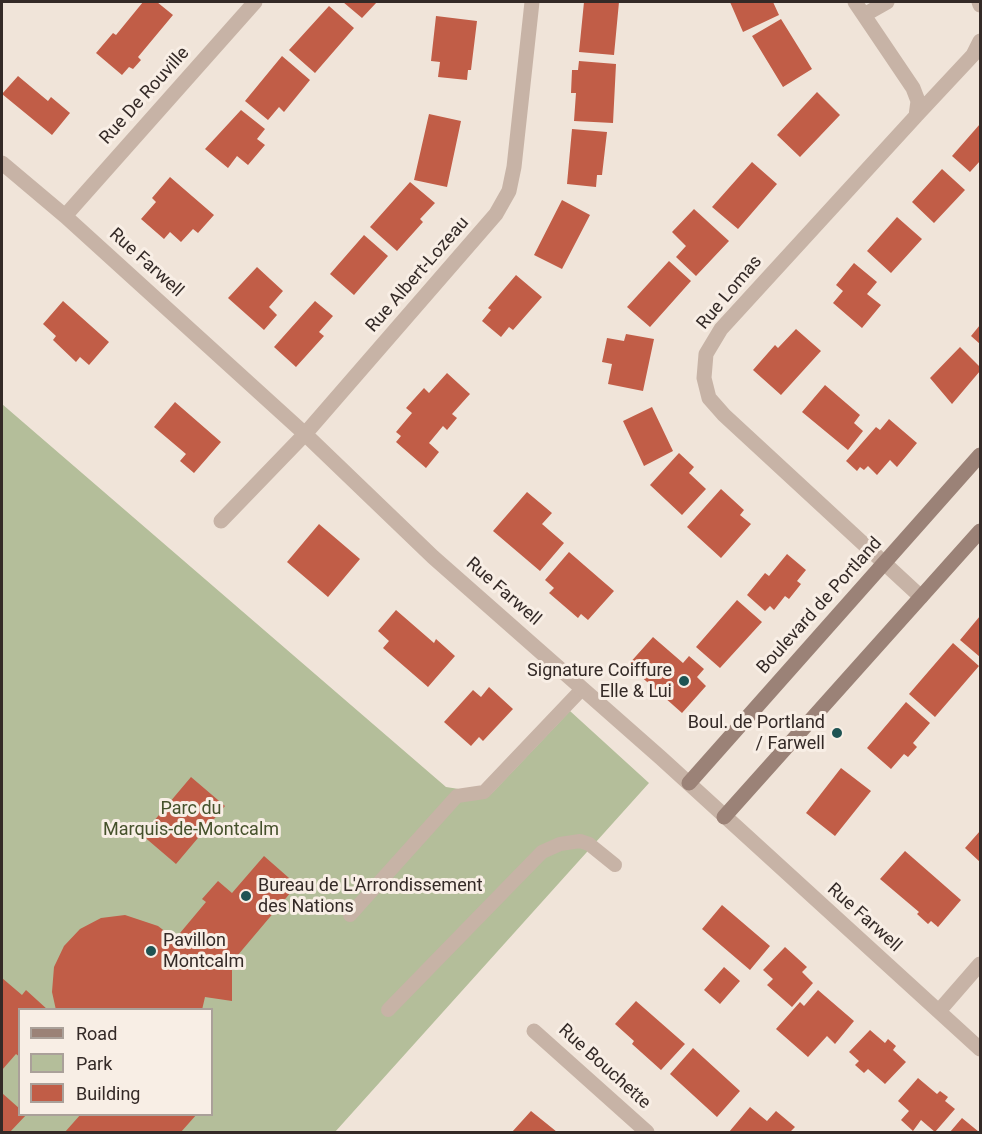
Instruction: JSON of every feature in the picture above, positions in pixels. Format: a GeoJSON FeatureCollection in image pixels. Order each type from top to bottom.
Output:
{"type":"FeatureCollection","features":[{"type":"Feature","properties":{"kind":"main road","name":"Boulevard de Portland"},"geometry":{"type":"LineString","coordinates":[[688,783],[981,454]]}},
{"type":"Feature","properties":{"kind":"main road"},"geometry":{"type":"LineString","coordinates":[[724,817],[981,531]]}},
{"type":"Feature","properties":{"kind":"street","name":"Rue De Rouville"},"geometry":{"type":"LineString","coordinates":[[65,216],[255,2]]}},
{"type":"Feature","properties":{"kind":"street","name":"Rue Albert-Lozeau"},"geometry":{"type":"LineString","coordinates":[[221,521],[305,434],[496,214],[509,191],[532,2]]}},
{"type":"Feature","properties":{"kind":"street"},"geometry":{"type":"LineString","coordinates":[[855,2],[913,88],[918,101],[916,116]]}},
{"type":"Feature","properties":{"kind":"street"},"geometry":{"type":"LineString","coordinates":[[864,15],[886,2]]}},
{"type":"Feature","properties":{"kind":"street","name":"Rue Lomas"},"geometry":{"type":"LineString","coordinates":[[921,597],[709,399],[704,378],[706,354],[721,329],[973,55],[981,41]]}},
{"type":"Feature","properties":{"kind":"street","name":"Rue Farwell"},"geometry":{"type":"LineString","coordinates":[[2,163],[65,216],[305,434],[433,557],[688,783],[981,1049]]}},
{"type":"Feature","properties":{"kind":"street"},"geometry":{"type":"LineString","coordinates":[[939,1011],[981,964]]}},
{"type":"Feature","properties":{"kind":"street","name":"Rue Bouchette"},"geometry":{"type":"LineString","coordinates":[[534,1031],[647,1132]]}},
{"type":"Feature","properties":{"kind":"lane"},"geometry":{"type":"LineString","coordinates":[[350,915],[457,796],[484,792],[582,688]]}},
{"type":"Feature","properties":{"kind":"lane"},"geometry":{"type":"LineString","coordinates":[[388,1010],[542,852],[560,844],[580,841],[589,844],[615,865]]}},
{"type":"Feature","properties":{"kind":"green space","name":"Parc du Marquis-de-Montcalm"},"geometry":{"type":"Polygon","coordinates":[[[2,404],[446,787],[491,794],[570,711],[649,783],[335,1132],[2,1132],[2,404]]]}},
{"type":"Feature","properties":{"kind":"building"},"geometry":{"type":"Polygon","coordinates":[[[143,2],[157,2],[173,15],[138,57],[141,60],[133,69],[129,67],[122,75],[96,53],[113,33],[116,35],[143,2]]]}},
{"type":"Feature","properties":{"kind":"building"},"geometry":{"type":"Polygon","coordinates":[[[343,2],[377,2],[362,18],[343,2]]]}},
{"type":"Feature","properties":{"kind":"building"},"geometry":{"type":"Polygon","coordinates":[[[584,2],[619,2],[614,55],[579,52],[584,2]]]}},
{"type":"Feature","properties":{"kind":"building"},"geometry":{"type":"Polygon","coordinates":[[[730,2],[773,2],[779,15],[743,32],[730,2]]]}},
{"type":"Feature","properties":{"kind":"building"},"geometry":{"type":"Polygon","coordinates":[[[329,6],[354,28],[315,73],[289,50],[329,6]]]}},
{"type":"Feature","properties":{"kind":"building"},"geometry":{"type":"Polygon","coordinates":[[[436,16],[477,21],[471,70],[468,70],[467,80],[438,77],[440,62],[431,61],[436,16]]]}},
{"type":"Feature","properties":{"kind":"building"},"geometry":{"type":"Polygon","coordinates":[[[781,19],[812,69],[783,87],[752,36],[781,19]]]}},
{"type":"Feature","properties":{"kind":"building"},"geometry":{"type":"Polygon","coordinates":[[[282,56],[310,80],[284,112],[279,107],[268,120],[245,101],[282,56]]]}},
{"type":"Feature","properties":{"kind":"building"},"geometry":{"type":"Polygon","coordinates":[[[579,61],[616,64],[613,123],[574,121],[576,93],[571,93],[572,70],[578,70],[579,61]]]}},
{"type":"Feature","properties":{"kind":"building"},"geometry":{"type":"Polygon","coordinates":[[[18,76],[48,101],[51,97],[70,113],[52,135],[2,94],[18,76]]]}},
{"type":"Feature","properties":{"kind":"building"},"geometry":{"type":"Polygon","coordinates":[[[817,92],[840,115],[800,157],[777,135],[817,92]]]}},
{"type":"Feature","properties":{"kind":"building"},"geometry":{"type":"Polygon","coordinates":[[[241,110],[265,129],[257,139],[265,145],[248,165],[237,156],[228,168],[205,149],[241,110]]]}},
{"type":"Feature","properties":{"kind":"building"},"geometry":{"type":"Polygon","coordinates":[[[429,114],[461,121],[447,187],[414,180],[429,114]]]}},
{"type":"Feature","properties":{"kind":"building"},"geometry":{"type":"Polygon","coordinates":[[[980,124],[980,161],[970,172],[952,156],[980,124]]]}},
{"type":"Feature","properties":{"kind":"building"},"geometry":{"type":"Polygon","coordinates":[[[572,129],[607,132],[602,175],[597,175],[596,187],[567,184],[572,129]]]}},
{"type":"Feature","properties":{"kind":"building"},"geometry":{"type":"Polygon","coordinates":[[[752,162],[777,184],[738,229],[712,207],[752,162]]]}},
{"type":"Feature","properties":{"kind":"building"},"geometry":{"type":"Polygon","coordinates":[[[942,169],[965,190],[934,223],[912,202],[942,169]]]}},
{"type":"Feature","properties":{"kind":"building"},"geometry":{"type":"Polygon","coordinates":[[[170,177],[214,215],[198,233],[193,229],[181,242],[170,232],[164,239],[141,219],[156,202],[152,198],[170,177]]]}},
{"type":"Feature","properties":{"kind":"building"},"geometry":{"type":"Polygon","coordinates":[[[410,182],[435,203],[420,219],[423,222],[397,251],[370,227],[410,182]]]}},
{"type":"Feature","properties":{"kind":"building"},"geometry":{"type":"Polygon","coordinates":[[[562,200],[590,215],[562,269],[534,255],[562,200]]]}},
{"type":"Feature","properties":{"kind":"building"},"geometry":{"type":"Polygon","coordinates":[[[694,209],[729,241],[696,276],[676,257],[686,246],[672,232],[694,209]]]}},
{"type":"Feature","properties":{"kind":"building"},"geometry":{"type":"Polygon","coordinates":[[[897,217],[922,239],[891,273],[867,251],[897,217]]]}},
{"type":"Feature","properties":{"kind":"building"},"geometry":{"type":"Polygon","coordinates":[[[364,235],[388,256],[354,295],[330,274],[364,235]]]}},
{"type":"Feature","properties":{"kind":"building"},"geometry":{"type":"Polygon","coordinates":[[[669,261],[691,281],[650,327],[627,307],[669,261]]]}},
{"type":"Feature","properties":{"kind":"building"},"geometry":{"type":"Polygon","coordinates":[[[854,263],[877,282],[867,294],[881,305],[862,328],[833,303],[843,291],[836,285],[854,263]]]}},
{"type":"Feature","properties":{"kind":"building"},"geometry":{"type":"Polygon","coordinates":[[[257,267],[283,291],[269,307],[277,315],[264,330],[228,298],[257,267]]]}},
{"type":"Feature","properties":{"kind":"building"},"geometry":{"type":"Polygon","coordinates":[[[516,275],[542,297],[513,330],[509,327],[501,337],[482,321],[491,310],[488,308],[516,275]]]}},
{"type":"Feature","properties":{"kind":"building"},"geometry":{"type":"Polygon","coordinates":[[[63,301],[109,342],[89,365],[80,357],[76,362],[53,340],[56,336],[43,324],[63,301]]]}},
{"type":"Feature","properties":{"kind":"building"},"geometry":{"type":"Polygon","coordinates":[[[315,301],[333,316],[319,332],[324,336],[296,367],[274,347],[315,301]]]}},
{"type":"Feature","properties":{"kind":"building"},"geometry":{"type":"Polygon","coordinates":[[[980,325],[980,344],[971,336],[980,325]]]}},
{"type":"Feature","properties":{"kind":"building"},"geometry":{"type":"Polygon","coordinates":[[[796,329],[821,351],[781,395],[753,370],[775,345],[778,348],[796,329]]]}},
{"type":"Feature","properties":{"kind":"building"},"geometry":{"type":"Polygon","coordinates":[[[626,334],[654,339],[643,391],[608,384],[612,364],[602,362],[607,338],[624,341],[626,334]]]}},
{"type":"Feature","properties":{"kind":"building"},"geometry":{"type":"Polygon","coordinates":[[[960,347],[980,367],[980,371],[952,404],[930,378],[960,347]]]}},
{"type":"Feature","properties":{"kind":"building"},"geometry":{"type":"Polygon","coordinates":[[[447,373],[470,394],[452,414],[457,418],[447,430],[443,426],[429,443],[439,452],[426,468],[396,442],[401,436],[396,432],[412,413],[406,408],[424,388],[429,393],[447,373]]]}},
{"type":"Feature","properties":{"kind":"building"},"geometry":{"type":"Polygon","coordinates":[[[825,385],[860,415],[854,423],[863,431],[848,450],[802,412],[825,385]]]}},
{"type":"Feature","properties":{"kind":"building"},"geometry":{"type":"Polygon","coordinates":[[[175,402],[221,442],[194,473],[180,461],[186,454],[154,427],[175,402]]]}},
{"type":"Feature","properties":{"kind":"building"},"geometry":{"type":"Polygon","coordinates":[[[652,407],[673,451],[644,466],[623,421],[652,407]]]}},
{"type":"Feature","properties":{"kind":"building"},"geometry":{"type":"Polygon","coordinates":[[[889,419],[917,443],[897,467],[890,460],[877,475],[868,466],[864,470],[860,467],[857,471],[846,461],[876,427],[880,430],[889,419]]]}},
{"type":"Feature","properties":{"kind":"building"},"geometry":{"type":"Polygon","coordinates":[[[679,453],[694,467],[689,473],[706,489],[682,515],[650,485],[679,453]]]}},
{"type":"Feature","properties":{"kind":"building"},"geometry":{"type":"Polygon","coordinates":[[[721,489],[744,510],[740,515],[751,524],[721,558],[687,527],[721,489]]]}},
{"type":"Feature","properties":{"kind":"building"},"geometry":{"type":"Polygon","coordinates":[[[527,492],[552,513],[542,524],[564,543],[540,571],[493,531],[527,492]]]}},
{"type":"Feature","properties":{"kind":"building"},"geometry":{"type":"Polygon","coordinates":[[[319,524],[360,559],[328,597],[287,562],[319,524]]]}},
{"type":"Feature","properties":{"kind":"building"},"geometry":{"type":"Polygon","coordinates":[[[569,552],[614,591],[588,620],[581,614],[578,618],[549,593],[554,588],[545,580],[569,552]]]}},
{"type":"Feature","properties":{"kind":"building"},"geometry":{"type":"Polygon","coordinates":[[[787,554],[806,570],[797,581],[801,584],[789,599],[785,596],[774,610],[770,606],[765,611],[747,595],[765,573],[769,576],[787,554]]]}},
{"type":"Feature","properties":{"kind":"building"},"geometry":{"type":"Polygon","coordinates":[[[737,600],[762,622],[720,668],[696,647],[737,600]]]}},
{"type":"Feature","properties":{"kind":"building"},"geometry":{"type":"Polygon","coordinates":[[[396,610],[434,643],[436,639],[455,656],[428,687],[383,648],[389,641],[378,631],[396,610]]]}},
{"type":"Feature","properties":{"kind":"building"},"geometry":{"type":"Polygon","coordinates":[[[980,616],[980,657],[960,640],[980,616]]]}},
{"type":"Feature","properties":{"kind":"building"},"geometry":{"type":"Polygon","coordinates":[[[653,637],[683,663],[689,656],[704,669],[697,677],[706,686],[682,713],[628,665],[653,637]]]}},
{"type":"Feature","properties":{"kind":"building"},"geometry":{"type":"Polygon","coordinates":[[[953,643],[979,666],[935,717],[909,694],[953,643]]]}},
{"type":"Feature","properties":{"kind":"building"},"geometry":{"type":"Polygon","coordinates":[[[489,687],[513,709],[483,741],[479,737],[471,746],[444,722],[473,690],[481,697],[489,687]]]}},
{"type":"Feature","properties":{"kind":"building"},"geometry":{"type":"Polygon","coordinates":[[[906,702],[930,723],[913,743],[917,747],[908,757],[904,754],[891,769],[867,748],[906,702]]]}},
{"type":"Feature","properties":{"kind":"building"},"geometry":{"type":"Polygon","coordinates":[[[841,768],[871,791],[835,836],[806,813],[841,768]]]}},
{"type":"Feature","properties":{"kind":"building"},"geometry":{"type":"Polygon","coordinates":[[[191,777],[225,806],[176,864],[142,835],[191,777]]]}},
{"type":"Feature","properties":{"kind":"building"},"geometry":{"type":"Polygon","coordinates":[[[980,831],[980,862],[965,848],[980,831]]]}},
{"type":"Feature","properties":{"kind":"building"},"geometry":{"type":"Polygon","coordinates":[[[905,851],[961,900],[938,927],[931,921],[928,924],[917,914],[919,912],[880,879],[905,851]]]}},
{"type":"Feature","properties":{"kind":"building","name":"Pavillon Montcalm"},"geometry":{"type":"Polygon","coordinates":[[[264,856],[297,885],[232,962],[232,1001],[205,997],[202,1008],[56,1008],[52,992],[54,967],[64,946],[80,929],[101,918],[125,915],[158,926],[175,939],[206,902],[202,899],[218,881],[232,893],[264,856]]]}},
{"type":"Feature","properties":{"kind":"building"},"geometry":{"type":"Polygon","coordinates":[[[722,905],[770,946],[750,970],[702,929],[722,905]]]}},
{"type":"Feature","properties":{"kind":"building"},"geometry":{"type":"Polygon","coordinates":[[[785,947],[807,967],[802,972],[813,983],[792,1007],[767,985],[773,979],[763,970],[785,947]]]}},
{"type":"Feature","properties":{"kind":"building"},"geometry":{"type":"Polygon","coordinates":[[[724,967],[740,981],[720,1004],[704,990],[724,967]]]}},
{"type":"Feature","properties":{"kind":"building"},"geometry":{"type":"Polygon","coordinates":[[[2,978],[22,995],[26,990],[46,1008],[18,1008],[18,1056],[16,1054],[2,1070],[2,978]]]}},
{"type":"Feature","properties":{"kind":"building"},"geometry":{"type":"Polygon","coordinates":[[[818,990],[854,1021],[835,1044],[827,1036],[808,1057],[776,1029],[800,1002],[804,1006],[818,990]]]}},
{"type":"Feature","properties":{"kind":"building"},"geometry":{"type":"Polygon","coordinates":[[[636,1001],[685,1044],[661,1070],[632,1044],[634,1041],[615,1024],[636,1001]]]}},
{"type":"Feature","properties":{"kind":"building"},"geometry":{"type":"Polygon","coordinates":[[[870,1030],[885,1043],[888,1039],[896,1046],[893,1050],[906,1062],[885,1084],[868,1069],[864,1073],[855,1065],[859,1061],[849,1052],[870,1030]]]}},
{"type":"Feature","properties":{"kind":"building"},"geometry":{"type":"Polygon","coordinates":[[[693,1048],[740,1091],[717,1117],[670,1074],[693,1048]]]}},
{"type":"Feature","properties":{"kind":"building"},"geometry":{"type":"Polygon","coordinates":[[[918,1078],[937,1094],[940,1091],[948,1097],[945,1101],[955,1109],[935,1132],[921,1120],[913,1131],[901,1120],[909,1111],[898,1101],[918,1078]]]}},
{"type":"Feature","properties":{"kind":"building"},"geometry":{"type":"Polygon","coordinates":[[[2,1093],[18,1107],[18,1116],[25,1116],[10,1132],[2,1132],[2,1093]]]}},
{"type":"Feature","properties":{"kind":"building"},"geometry":{"type":"Polygon","coordinates":[[[750,1107],[767,1121],[776,1111],[795,1127],[790,1132],[729,1132],[750,1107]]]}},
{"type":"Feature","properties":{"kind":"building"},"geometry":{"type":"Polygon","coordinates":[[[531,1111],[557,1132],[512,1132],[531,1111]]]}},
{"type":"Feature","properties":{"kind":"building"},"geometry":{"type":"Polygon","coordinates":[[[79,1116],[195,1116],[181,1132],[65,1132],[79,1116]]]}},
{"type":"Feature","properties":{"kind":"building"},"geometry":{"type":"Polygon","coordinates":[[[962,1118],[979,1132],[950,1132],[962,1118]]]}},
{"type":"Feature","properties":{"kind":"place","name":"Signature Coiffure Elle & Lui"},"geometry":{"type":"Point","coordinates":[684,681]}},
{"type":"Feature","properties":{"kind":"place","name":"Boul. de Portland / Farwell"},"geometry":{"type":"Point","coordinates":[837,733]}},
{"type":"Feature","properties":{"kind":"place","name":"Bureau de L'Arrondissement des Nations"},"geometry":{"type":"Point","coordinates":[246,896]}},
{"type":"Feature","properties":{"kind":"place","name":"Pavillon Montcalm"},"geometry":{"type":"Point","coordinates":[151,951]}}]}
